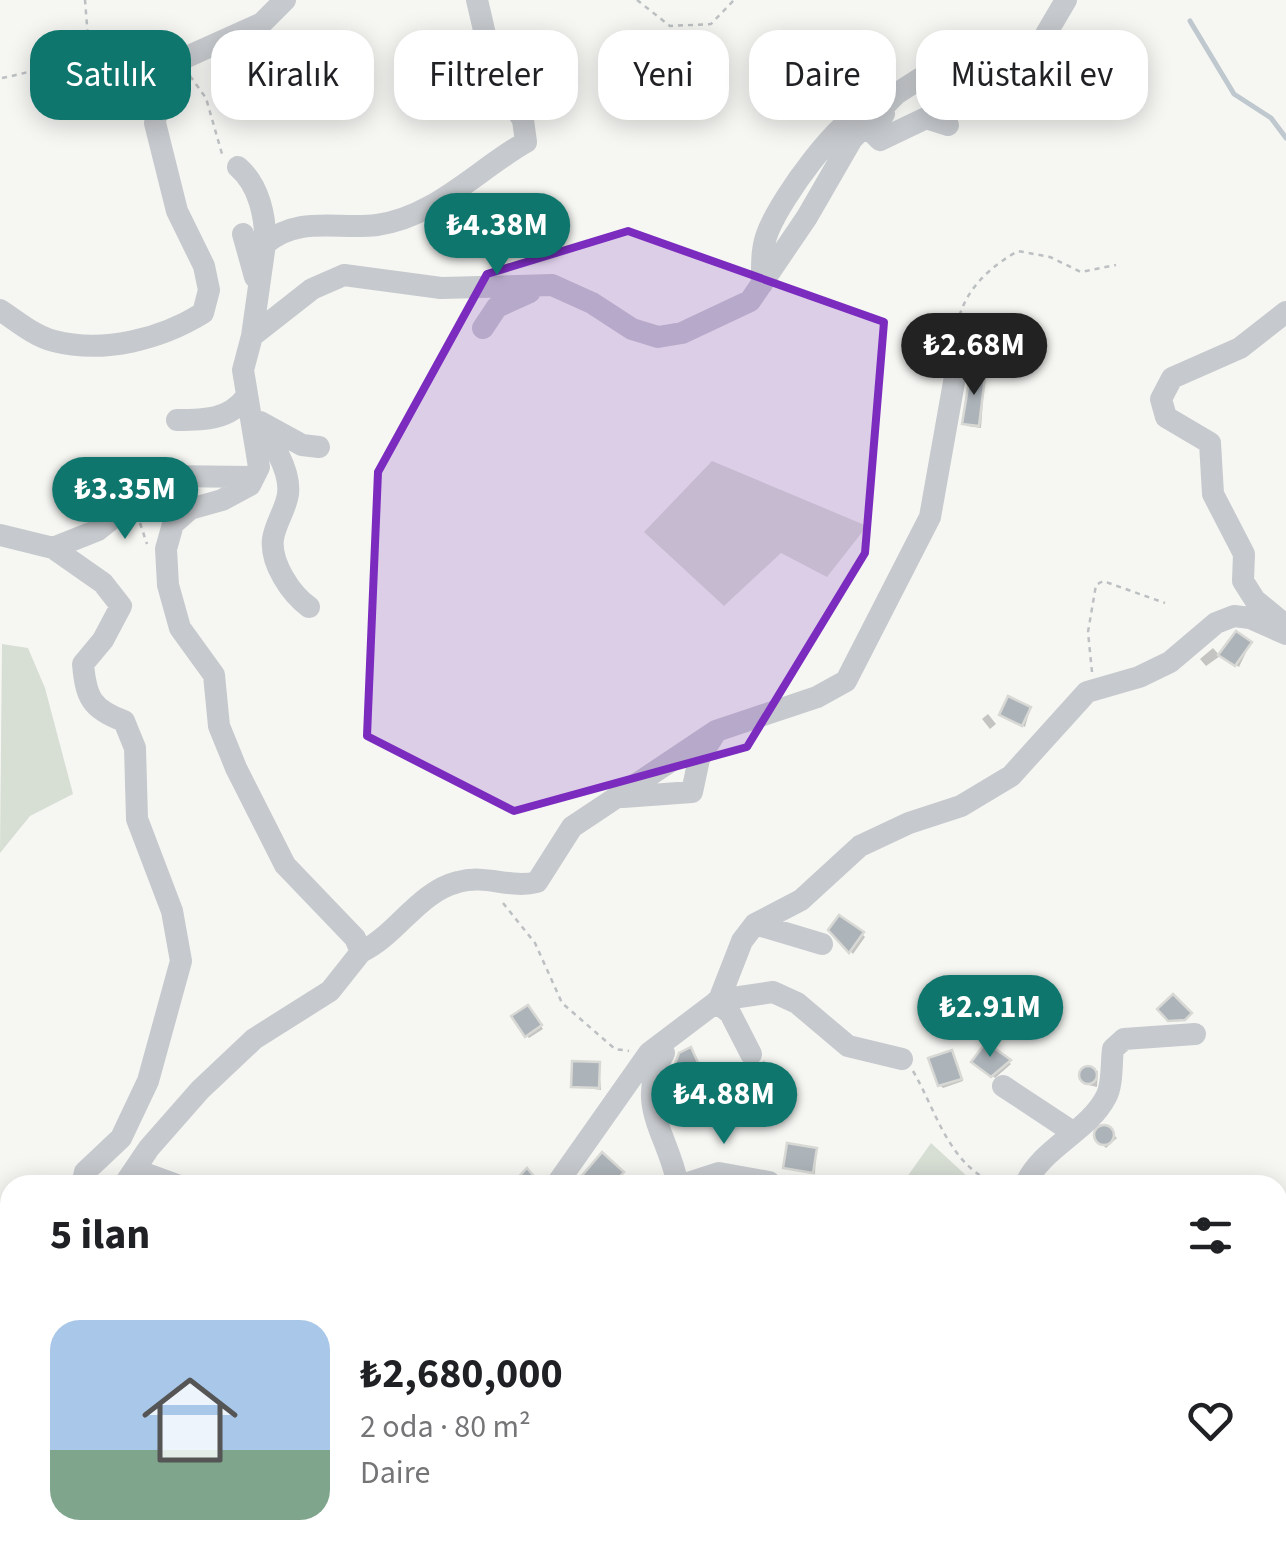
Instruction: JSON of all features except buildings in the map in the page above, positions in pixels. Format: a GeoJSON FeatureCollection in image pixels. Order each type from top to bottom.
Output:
{"type":"FeatureCollection","features":[{"type":"Feature","properties":{"kind":"street"},"geometry":{"type":"LineString","coordinates":[[191,58],[262,23],[284,0]]}},
{"type":"Feature","properties":{"kind":"street"},"geometry":{"type":"LineString","coordinates":[[254,239],[323,224],[376,225],[419,214],[526,142],[522,120],[494,73],[477,0]]}},
{"type":"Feature","properties":{"kind":"street"},"geometry":{"type":"LineString","coordinates":[[896,95],[946,62],[979,53],[1036,51],[1066,0]]}},
{"type":"Feature","properties":{"kind":"street"},"geometry":{"type":"LineString","coordinates":[[879,120],[872,132],[880,140],[926,118],[948,125]]}},
{"type":"Feature","properties":{"kind":"street"},"geometry":{"type":"LineString","coordinates":[[0,310],[55,342],[114,344],[170,333],[202,313],[209,290],[204,266],[177,211],[155,120]]}},
{"type":"Feature","properties":{"kind":"street"},"geometry":{"type":"LineString","coordinates":[[252,336],[312,289],[344,275],[442,288],[552,285],[592,303],[632,330],[658,337],[682,333],[750,301],[852,139],[871,120]]}},
{"type":"Feature","properties":{"kind":"street"},"geometry":{"type":"LineString","coordinates":[[238,167],[249,176],[266,224],[254,239],[259,290],[242,370],[259,467],[250,484],[222,500],[190,509],[173,524],[166,549],[168,585],[180,628],[214,675],[219,726],[236,768],[285,865],[356,938],[362,952]]}},
{"type":"Feature","properties":{"kind":"street"},"geometry":{"type":"LineString","coordinates":[[482,328],[498,307],[552,285]]}},
{"type":"Feature","properties":{"kind":"street"},"geometry":{"type":"LineString","coordinates":[[1286,312],[1240,348],[1172,378],[1161,399],[1166,417],[1210,443],[1213,494],[1244,554],[1243,581],[1254,600],[1286,626]]}},
{"type":"Feature","properties":{"kind":"street"},"geometry":{"type":"LineString","coordinates":[[132,1175],[200,1090],[254,1040],[330,992],[362,952],[382,942],[412,910],[458,882],[488,878],[521,886],[537,882],[572,827],[716,731],[817,697],[846,681],[930,517],[956,370]]}},
{"type":"Feature","properties":{"kind":"street"},"geometry":{"type":"LineString","coordinates":[[250,410],[280,461],[288,493],[272,541],[274,558],[296,597],[310,606]]}},
{"type":"Feature","properties":{"kind":"street"},"geometry":{"type":"LineString","coordinates":[[177,420],[250,410],[302,444],[319,447]]}},
{"type":"Feature","properties":{"kind":"street"},"geometry":{"type":"LineString","coordinates":[[53,548],[98,530],[165,476],[254,476]]}},
{"type":"Feature","properties":{"kind":"street"},"geometry":{"type":"LineString","coordinates":[[0,535],[53,548],[103,583],[121,606],[103,640],[83,664],[86,696],[101,712],[124,721],[135,748],[137,819],[172,911],[181,961],[148,1081],[121,1138],[84,1175]]}},
{"type":"Feature","properties":{"kind":"street"},"geometry":{"type":"LineString","coordinates":[[718,1001],[742,941],[756,924],[801,900],[860,846],[909,822],[961,806],[1011,776],[1094,688],[1140,677],[1170,662],[1216,623],[1234,616],[1250,618],[1286,634]]}},
{"type":"Feature","properties":{"kind":"street"},"geometry":{"type":"LineString","coordinates":[[610,801],[636,793],[692,792],[699,758],[716,731]]}},
{"type":"Feature","properties":{"kind":"street"},"geometry":{"type":"LineString","coordinates":[[756,924],[822,944]]}},
{"type":"Feature","properties":{"kind":"street"},"geometry":{"type":"LineString","coordinates":[[563,1175],[648,1053],[718,1001],[773,992],[809,1012],[848,1046],[902,1059]]}},
{"type":"Feature","properties":{"kind":"street"},"geometry":{"type":"LineString","coordinates":[[718,1001],[730,1014],[751,1054]]}},
{"type":"Feature","properties":{"kind":"street"},"geometry":{"type":"LineString","coordinates":[[678,1030],[652,1074],[649,1106],[672,1153],[678,1175]]}},
{"type":"Feature","properties":{"kind":"street"},"geometry":{"type":"LineString","coordinates":[[1033,1175],[1071,1132],[1094,1114],[1109,1093],[1114,1049],[1124,1040],[1195,1034]]}},
{"type":"Feature","properties":{"kind":"street"},"geometry":{"type":"LineString","coordinates":[[1004,1086],[1071,1132]]}},
{"type":"Feature","properties":{"kind":"path"},"geometry":{"type":"LineString","coordinates":[[2,78],[38,71],[69,56],[88,38],[84,0]]}},
{"type":"Feature","properties":{"kind":"path"},"geometry":{"type":"LineString","coordinates":[[638,0],[670,26],[711,24],[734,0]]}},
{"type":"Feature","properties":{"kind":"path"},"geometry":{"type":"LineString","coordinates":[[191,77],[199,84],[222,153],[238,167]]}},
{"type":"Feature","properties":{"kind":"path"},"geometry":{"type":"LineString","coordinates":[[956,370],[956,318],[978,279],[992,265],[1018,250],[1050,257],[1081,272],[1116,264]]}},
{"type":"Feature","properties":{"kind":"path"},"geometry":{"type":"LineString","coordinates":[[1094,688],[1088,632],[1096,585],[1102,581],[1118,585],[1165,603]]}},
{"type":"Feature","properties":{"kind":"path"},"geometry":{"type":"LineString","coordinates":[[497,896],[535,943],[562,1003],[615,1050],[648,1053]]}},
{"type":"Feature","properties":{"kind":"path"},"geometry":{"type":"LineString","coordinates":[[902,1059],[916,1074],[938,1130],[979,1175]]}},
{"type":"Feature","properties":{"kind":"highlighted area"},"geometry":{"type":"Polygon","coordinates":[[[628,231],[884,322],[865,553],[747,747],[514,811],[367,736],[378,472],[487,274],[628,231]]]}},
{"type":"Feature","properties":{"kind":"shaded area"},"geometry":{"type":"Polygon","coordinates":[[[712,461],[867,526],[827,577],[781,553],[724,606],[644,532],[712,461]]]}},
{"type":"Feature","properties":{"kind":"shaded area"},"geometry":{"type":"Polygon","coordinates":[[[2,644],[28,648],[45,688],[73,794],[30,816],[0,853],[2,644]]]}},
{"type":"Feature","properties":{"kind":"shaded area"},"geometry":{"type":"Polygon","coordinates":[[[931,1143],[966,1175],[908,1175],[931,1143]]]}},
{"type":"Feature","properties":{"kind":"waterway"},"geometry":{"type":"LineString","coordinates":[[1190,21],[1234,94],[1271,118],[1286,138]]}}]}
